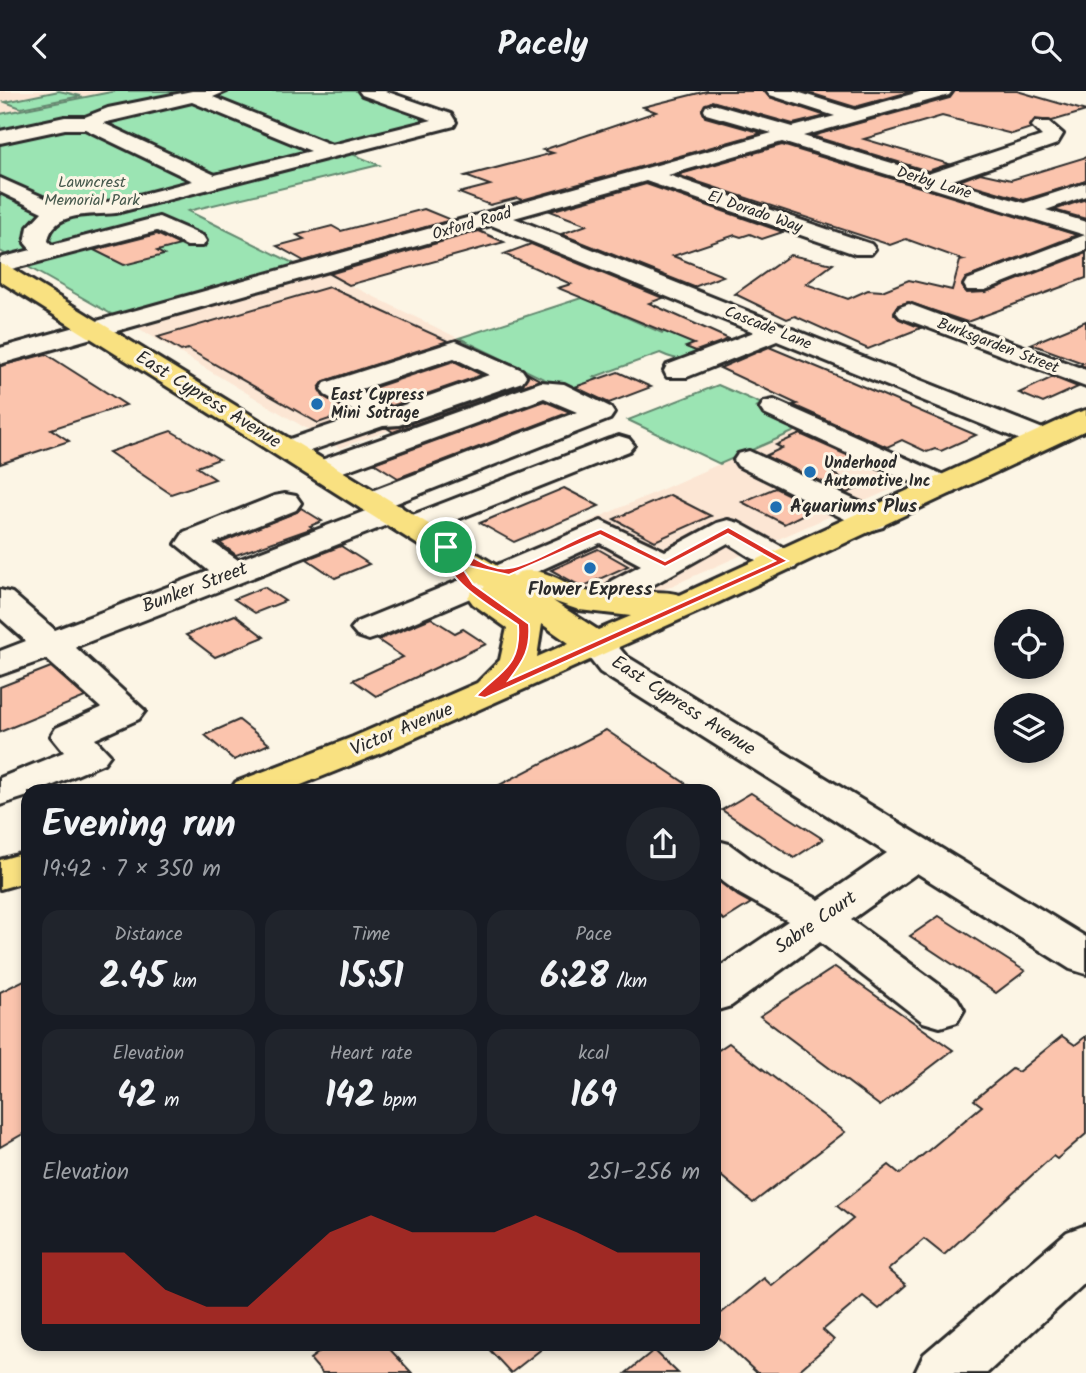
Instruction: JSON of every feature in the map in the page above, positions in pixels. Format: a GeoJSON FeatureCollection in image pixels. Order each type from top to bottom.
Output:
{"type":"FeatureCollection","features":[{"type":"Feature","properties":{"kind":"main road","name":"East Cypress Avenue"},"geometry":{"type":"LineString","coordinates":[[0,271],[392,514],[463,565],[597,645]]}},
{"type":"Feature","properties":{"kind":"main road","name":"Victor Avenue"},"geometry":{"type":"LineString","coordinates":[[267,784],[597,645],[1086,419]]}},
{"type":"Feature","properties":{"kind":"main road"},"geometry":{"type":"LineString","coordinates":[[463,565],[509,572],[579,600],[598,604],[646,605],[701,598]]}},
{"type":"Feature","properties":{"kind":"main road"},"geometry":{"type":"LineString","coordinates":[[463,565],[524,624],[521,658],[502,680],[481,696]]}},
{"type":"Feature","properties":{"kind":"street"},"geometry":{"type":"LineString","coordinates":[[0,137],[65,123],[88,123],[114,112],[218,91]]}},
{"type":"Feature","properties":{"kind":"street"},"geometry":{"type":"LineString","coordinates":[[46,251],[35,241],[39,227],[54,213],[117,207],[447,122],[444,118],[368,91]]}},
{"type":"Feature","properties":{"kind":"street"},"geometry":{"type":"LineString","coordinates":[[776,91],[855,116]]}},
{"type":"Feature","properties":{"kind":"street","name":"Oxford Road"},"geometry":{"type":"LineString","coordinates":[[0,356],[940,91]]}},
{"type":"Feature","properties":{"kind":"street"},"geometry":{"type":"LineString","coordinates":[[194,96],[331,152]]}},
{"type":"Feature","properties":{"kind":"street","name":"Derby Lane"},"geometry":{"type":"LineString","coordinates":[[713,110],[928,181],[1086,229]]}},
{"type":"Feature","properties":{"kind":"street"},"geometry":{"type":"LineString","coordinates":[[88,123],[211,181]]}},
{"type":"Feature","properties":{"kind":"street"},"geometry":{"type":"LineString","coordinates":[[928,181],[1050,140],[1053,134],[1042,126]]}},
{"type":"Feature","properties":{"kind":"street","name":"El Dorado Way"},"geometry":{"type":"LineString","coordinates":[[646,174],[863,249]]}},
{"type":"Feature","properties":{"kind":"street"},"geometry":{"type":"LineString","coordinates":[[0,184],[61,213]]}},
{"type":"Feature","properties":{"kind":"street"},"geometry":{"type":"LineString","coordinates":[[1025,210],[1086,189]]}},
{"type":"Feature","properties":{"kind":"street","name":"Cascade Lane"},"geometry":{"type":"LineString","coordinates":[[493,218],[1043,439]]}},
{"type":"Feature","properties":{"kind":"street"},"geometry":{"type":"LineString","coordinates":[[0,265],[159,223],[195,241]]}},
{"type":"Feature","properties":{"kind":"street"},"geometry":{"type":"LineString","coordinates":[[976,285],[1086,242]]}},
{"type":"Feature","properties":{"kind":"street","name":"Burksgarden Street"},"geometry":{"type":"LineString","coordinates":[[909,312],[1086,379]]}},
{"type":"Feature","properties":{"kind":"street"},"geometry":{"type":"LineString","coordinates":[[677,371],[777,332]]}},
{"type":"Feature","properties":{"kind":"street"},"geometry":{"type":"LineString","coordinates":[[456,349],[512,376],[389,419],[374,410],[335,389],[456,349]]}},
{"type":"Feature","properties":{"kind":"street"},"geometry":{"type":"LineString","coordinates":[[321,470],[541,390],[559,391],[600,414],[392,514]]}},
{"type":"Feature","properties":{"kind":"street"},"geometry":{"type":"LineString","coordinates":[[774,408],[944,485]]}},
{"type":"Feature","properties":{"kind":"street"},"geometry":{"type":"LineString","coordinates":[[288,449],[374,410]]}},
{"type":"Feature","properties":{"kind":"street"},"geometry":{"type":"LineString","coordinates":[[392,514],[619,445]]}},
{"type":"Feature","properties":{"kind":"street"},"geometry":{"type":"LineString","coordinates":[[749,460],[872,520]]}},
{"type":"Feature","properties":{"kind":"street"},"geometry":{"type":"LineString","coordinates":[[234,573],[192,544],[195,539],[285,503]]}},
{"type":"Feature","properties":{"kind":"street","name":"Bunker Street"},"geometry":{"type":"LineString","coordinates":[[0,664],[392,514]]}},
{"type":"Feature","properties":{"kind":"street"},"geometry":{"type":"LineString","coordinates":[[623,587],[728,530],[783,561]]}},
{"type":"Feature","properties":{"kind":"street"},"geometry":{"type":"LineString","coordinates":[[509,572],[601,531],[665,565]]}},
{"type":"Feature","properties":{"kind":"street"},"geometry":{"type":"LineString","coordinates":[[369,629],[463,565]]}},
{"type":"Feature","properties":{"kind":"street"},"geometry":{"type":"LineString","coordinates":[[0,600],[126,711],[70,736],[90,755],[21,784]]}},
{"type":"Feature","properties":{"kind":"street","name":"East Cypress Avenue"},"geometry":{"type":"LineString","coordinates":[[597,645],[613,664],[1086,958]]}},
{"type":"Feature","properties":{"kind":"street"},"geometry":{"type":"LineString","coordinates":[[0,793],[21,784]]}},
{"type":"Feature","properties":{"kind":"street","name":"Sabre Court"},"geometry":{"type":"LineString","coordinates":[[721,989],[918,852]]}},
{"type":"Feature","properties":{"kind":"street"},"geometry":{"type":"LineString","coordinates":[[721,859],[755,884],[821,920],[940,1010]]}},
{"type":"Feature","properties":{"kind":"street"},"geometry":{"type":"LineString","coordinates":[[945,1373],[1086,1248]]}},
{"type":"Feature","properties":{"kind":"shaded area"},"geometry":{"type":"Polygon","coordinates":[[[0,91],[116,91],[0,114],[0,91]]]}},
{"type":"Feature","properties":{"kind":"shaded area"},"geometry":{"type":"Polygon","coordinates":[[[324,272],[539,378],[339,448],[138,328],[149,322],[324,272]]]}},
{"type":"Feature","properties":{"kind":"shaded area"},"geometry":{"type":"Polygon","coordinates":[[[771,400],[933,471],[653,594],[607,596],[584,590],[520,552],[801,428],[755,407],[771,400]]]}},
{"type":"Feature","properties":{"kind":"green space"},"geometry":{"type":"Polygon","coordinates":[[[59,91],[81,96],[21,108],[5,102],[59,91]]]}},
{"type":"Feature","properties":{"kind":"green space","name":"Lawncrest Memorial Park"},"geometry":{"type":"Polygon","coordinates":[[[116,91],[378,91],[457,119],[456,123],[445,128],[347,152],[379,165],[188,211],[301,267],[113,315],[0,251],[0,114],[116,91]]]}},
{"type":"Feature","properties":{"kind":"green space"},"geometry":{"type":"Polygon","coordinates":[[[630,282],[642,287],[602,300],[612,311],[662,333],[667,331],[700,342],[687,347],[704,355],[682,359],[660,353],[594,377],[624,388],[589,401],[459,338],[630,282]]]}},
{"type":"Feature","properties":{"kind":"green space"},"geometry":{"type":"Polygon","coordinates":[[[718,385],[762,404],[756,407],[802,428],[720,464],[628,420],[718,385]]]}},
{"type":"Feature","properties":{"kind":"building"},"geometry":{"type":"Polygon","coordinates":[[[707,91],[764,91],[769,97],[826,116],[793,124],[712,101],[702,109],[705,117],[762,133],[522,200],[517,198],[490,205],[459,193],[490,185],[465,176],[553,153],[543,150],[656,112],[643,107],[707,91]]]}},
{"type":"Feature","properties":{"kind":"building"},"geometry":{"type":"Polygon","coordinates":[[[803,91],[913,91],[855,107],[803,91]]]}},
{"type":"Feature","properties":{"kind":"building"},"geometry":{"type":"Polygon","coordinates":[[[955,91],[1017,91],[1086,111],[1052,121],[1035,119],[1031,128],[1012,134],[942,116],[864,139],[949,164],[928,171],[812,136],[950,98],[955,91]]]}},
{"type":"Feature","properties":{"kind":"building"},"geometry":{"type":"Polygon","coordinates":[[[782,145],[1077,235],[966,278],[962,286],[967,293],[986,292],[1086,253],[1086,278],[967,322],[908,302],[898,305],[894,314],[899,319],[921,328],[868,349],[795,316],[787,319],[735,294],[790,255],[833,264],[806,284],[848,299],[868,290],[882,291],[909,280],[952,290],[960,261],[964,260],[906,239],[890,245],[677,175],[782,145]]]}},
{"type":"Feature","properties":{"kind":"building"},"geometry":{"type":"Polygon","coordinates":[[[1086,157],[1086,181],[1024,200],[959,181],[980,173],[1011,180],[1086,157]]]}},
{"type":"Feature","properties":{"kind":"building"},"geometry":{"type":"Polygon","coordinates":[[[646,184],[783,232],[762,239],[750,234],[741,237],[735,235],[673,256],[723,276],[694,287],[561,234],[587,225],[550,211],[646,184]]]}},
{"type":"Feature","properties":{"kind":"building"},"geometry":{"type":"Polygon","coordinates":[[[1086,199],[1086,219],[1054,210],[1086,199]]]}},
{"type":"Feature","properties":{"kind":"building"},"geometry":{"type":"Polygon","coordinates":[[[424,209],[451,220],[304,261],[277,246],[304,239],[297,235],[332,226],[341,231],[424,209]]]}},
{"type":"Feature","properties":{"kind":"building"},"geometry":{"type":"Polygon","coordinates":[[[479,231],[504,242],[349,285],[329,274],[479,231]]]}},
{"type":"Feature","properties":{"kind":"building"},"geometry":{"type":"Polygon","coordinates":[[[157,234],[180,245],[157,251],[164,255],[124,265],[94,250],[157,234]]]}},
{"type":"Feature","properties":{"kind":"building"},"geometry":{"type":"Polygon","coordinates":[[[531,244],[663,298],[649,303],[729,339],[696,351],[686,347],[694,344],[558,288],[571,284],[504,254],[531,244]]]}},
{"type":"Feature","properties":{"kind":"building"},"geometry":{"type":"Polygon","coordinates":[[[329,287],[448,341],[324,381],[319,388],[323,396],[350,412],[318,423],[188,349],[181,351],[158,337],[329,287]]]}},
{"type":"Feature","properties":{"kind":"building"},"geometry":{"type":"Polygon","coordinates":[[[1086,321],[1086,367],[1080,365],[1083,363],[1031,344],[1086,321]]]}},
{"type":"Feature","properties":{"kind":"building"},"geometry":{"type":"Polygon","coordinates":[[[769,347],[976,435],[941,451],[935,449],[927,452],[902,440],[887,447],[793,405],[797,404],[720,368],[769,347]]]}},
{"type":"Feature","properties":{"kind":"building"},"geometry":{"type":"Polygon","coordinates":[[[46,354],[126,405],[51,429],[69,441],[0,464],[0,366],[46,354]]]}},
{"type":"Feature","properties":{"kind":"building"},"geometry":{"type":"Polygon","coordinates":[[[454,361],[482,375],[392,406],[364,391],[454,361]]]}},
{"type":"Feature","properties":{"kind":"building"},"geometry":{"type":"Polygon","coordinates":[[[618,372],[651,387],[609,403],[575,387],[618,372]]]}},
{"type":"Feature","properties":{"kind":"building"},"geometry":{"type":"Polygon","coordinates":[[[527,373],[540,380],[393,432],[387,428],[400,427],[523,384],[527,373]]]}},
{"type":"Feature","properties":{"kind":"building"},"geometry":{"type":"Polygon","coordinates":[[[1053,377],[1078,387],[1043,403],[1019,393],[1053,377]]]}},
{"type":"Feature","properties":{"kind":"building"},"geometry":{"type":"Polygon","coordinates":[[[544,401],[570,412],[398,478],[374,463],[544,401]]]}},
{"type":"Feature","properties":{"kind":"building"},"geometry":{"type":"Polygon","coordinates":[[[171,431],[219,459],[197,467],[215,479],[171,494],[109,452],[171,431]]]}},
{"type":"Feature","properties":{"kind":"building"},"geometry":{"type":"Polygon","coordinates":[[[800,434],[858,460],[831,473],[861,487],[847,493],[765,456],[782,448],[776,445],[800,434]]]}},
{"type":"Feature","properties":{"kind":"building"},"geometry":{"type":"Polygon","coordinates":[[[564,488],[599,506],[514,542],[480,523],[564,488]]]}},
{"type":"Feature","properties":{"kind":"building","name":"Aquariums Plus"},"geometry":{"type":"Polygon","coordinates":[[[775,488],[816,508],[784,524],[742,502],[775,488]]]}},
{"type":"Feature","properties":{"kind":"building"},"geometry":{"type":"Polygon","coordinates":[[[670,495],[711,516],[655,541],[614,519],[670,495]]]}},
{"type":"Feature","properties":{"kind":"building"},"geometry":{"type":"Polygon","coordinates":[[[301,508],[322,521],[310,526],[313,528],[236,555],[220,543],[297,512],[301,508]]]}},
{"type":"Feature","properties":{"kind":"building"},"geometry":{"type":"Polygon","coordinates":[[[341,546],[369,564],[335,578],[307,559],[341,546]]]}},
{"type":"Feature","properties":{"kind":"building","name":"Flower Express"},"geometry":{"type":"Polygon","coordinates":[[[598,549],[628,566],[582,587],[551,570],[598,549]]]}},
{"type":"Feature","properties":{"kind":"building"},"geometry":{"type":"Polygon","coordinates":[[[264,587],[285,601],[255,613],[234,599],[264,587]]]}},
{"type":"Feature","properties":{"kind":"building"},"geometry":{"type":"Polygon","coordinates":[[[235,615],[264,637],[215,657],[186,635],[235,615]]]}},
{"type":"Feature","properties":{"kind":"building"},"geometry":{"type":"Polygon","coordinates":[[[431,618],[455,633],[463,629],[486,644],[376,696],[353,680],[403,657],[378,640],[431,618]]]}},
{"type":"Feature","properties":{"kind":"building"},"geometry":{"type":"Polygon","coordinates":[[[51,667],[85,697],[0,732],[0,687],[51,667]]]}},
{"type":"Feature","properties":{"kind":"building"},"geometry":{"type":"Polygon","coordinates":[[[239,720],[269,744],[234,760],[205,735],[239,720]]]}},
{"type":"Feature","properties":{"kind":"building"},"geometry":{"type":"Polygon","coordinates":[[[606,730],[687,784],[502,784],[606,730]]]}},
{"type":"Feature","properties":{"kind":"building"},"geometry":{"type":"Polygon","coordinates":[[[751,793],[823,839],[794,858],[722,810],[751,793]]]}},
{"type":"Feature","properties":{"kind":"building"},"geometry":{"type":"Polygon","coordinates":[[[721,883],[751,903],[724,920],[721,918],[721,883]]]}},
{"type":"Feature","properties":{"kind":"building"},"geometry":{"type":"Polygon","coordinates":[[[939,916],[1025,971],[996,993],[910,936],[939,916]]]}},
{"type":"Feature","properties":{"kind":"building"},"geometry":{"type":"Polygon","coordinates":[[[835,967],[953,1050],[880,1106],[760,1016],[835,967]]]}},
{"type":"Feature","properties":{"kind":"building"},"geometry":{"type":"Polygon","coordinates":[[[21,982],[21,1135],[0,1147],[0,992],[21,982]]]}},
{"type":"Feature","properties":{"kind":"building"},"geometry":{"type":"Polygon","coordinates":[[[1062,1036],[1075,1045],[1086,1036],[1086,1134],[1057,1159],[1053,1156],[944,1255],[924,1239],[888,1270],[906,1285],[879,1309],[863,1296],[823,1330],[834,1340],[796,1373],[757,1373],[721,1340],[721,1313],[764,1278],[772,1286],[853,1219],[837,1206],[889,1165],[900,1174],[982,1106],[974,1100],[1012,1069],[1018,1072],[1062,1036]]]}},
{"type":"Feature","properties":{"kind":"building"},"geometry":{"type":"Polygon","coordinates":[[[729,1043],[845,1132],[753,1203],[721,1176],[721,1048],[729,1043]]]}},
{"type":"Feature","properties":{"kind":"building"},"geometry":{"type":"Polygon","coordinates":[[[321,1351],[392,1351],[412,1373],[322,1373],[310,1359],[321,1351]]]}},
{"type":"Feature","properties":{"kind":"building"},"geometry":{"type":"Polygon","coordinates":[[[491,1351],[539,1351],[511,1373],[491,1351]]]}},
{"type":"Feature","properties":{"kind":"building"},"geometry":{"type":"Polygon","coordinates":[[[655,1351],[678,1373],[626,1373],[655,1351]]]}},
{"type":"Feature","properties":{"kind":"place","name":"East Cypress Mini Sotrage"},"geometry":{"type":"Point","coordinates":[317,404]}},
{"type":"Feature","properties":{"kind":"place","name":"Underhood Automotive Inc"},"geometry":{"type":"Point","coordinates":[810,472]}},
{"type":"Feature","properties":{"kind":"place","name":"Aquariums Plus"},"geometry":{"type":"Point","coordinates":[776,507]}},
{"type":"Feature","properties":{"kind":"place","name":"Flower Express"},"geometry":{"type":"Point","coordinates":[590,568]}},
{"type":"Feature","properties":{"kind":"route"},"geometry":{"type":"LineString","coordinates":[[728,530],[783,561],[481,696],[502,680],[521,658],[525,643],[524,624],[470,586],[454,566],[446,547],[472,564],[509,572],[601,531],[665,565],[728,530]]}}]}
